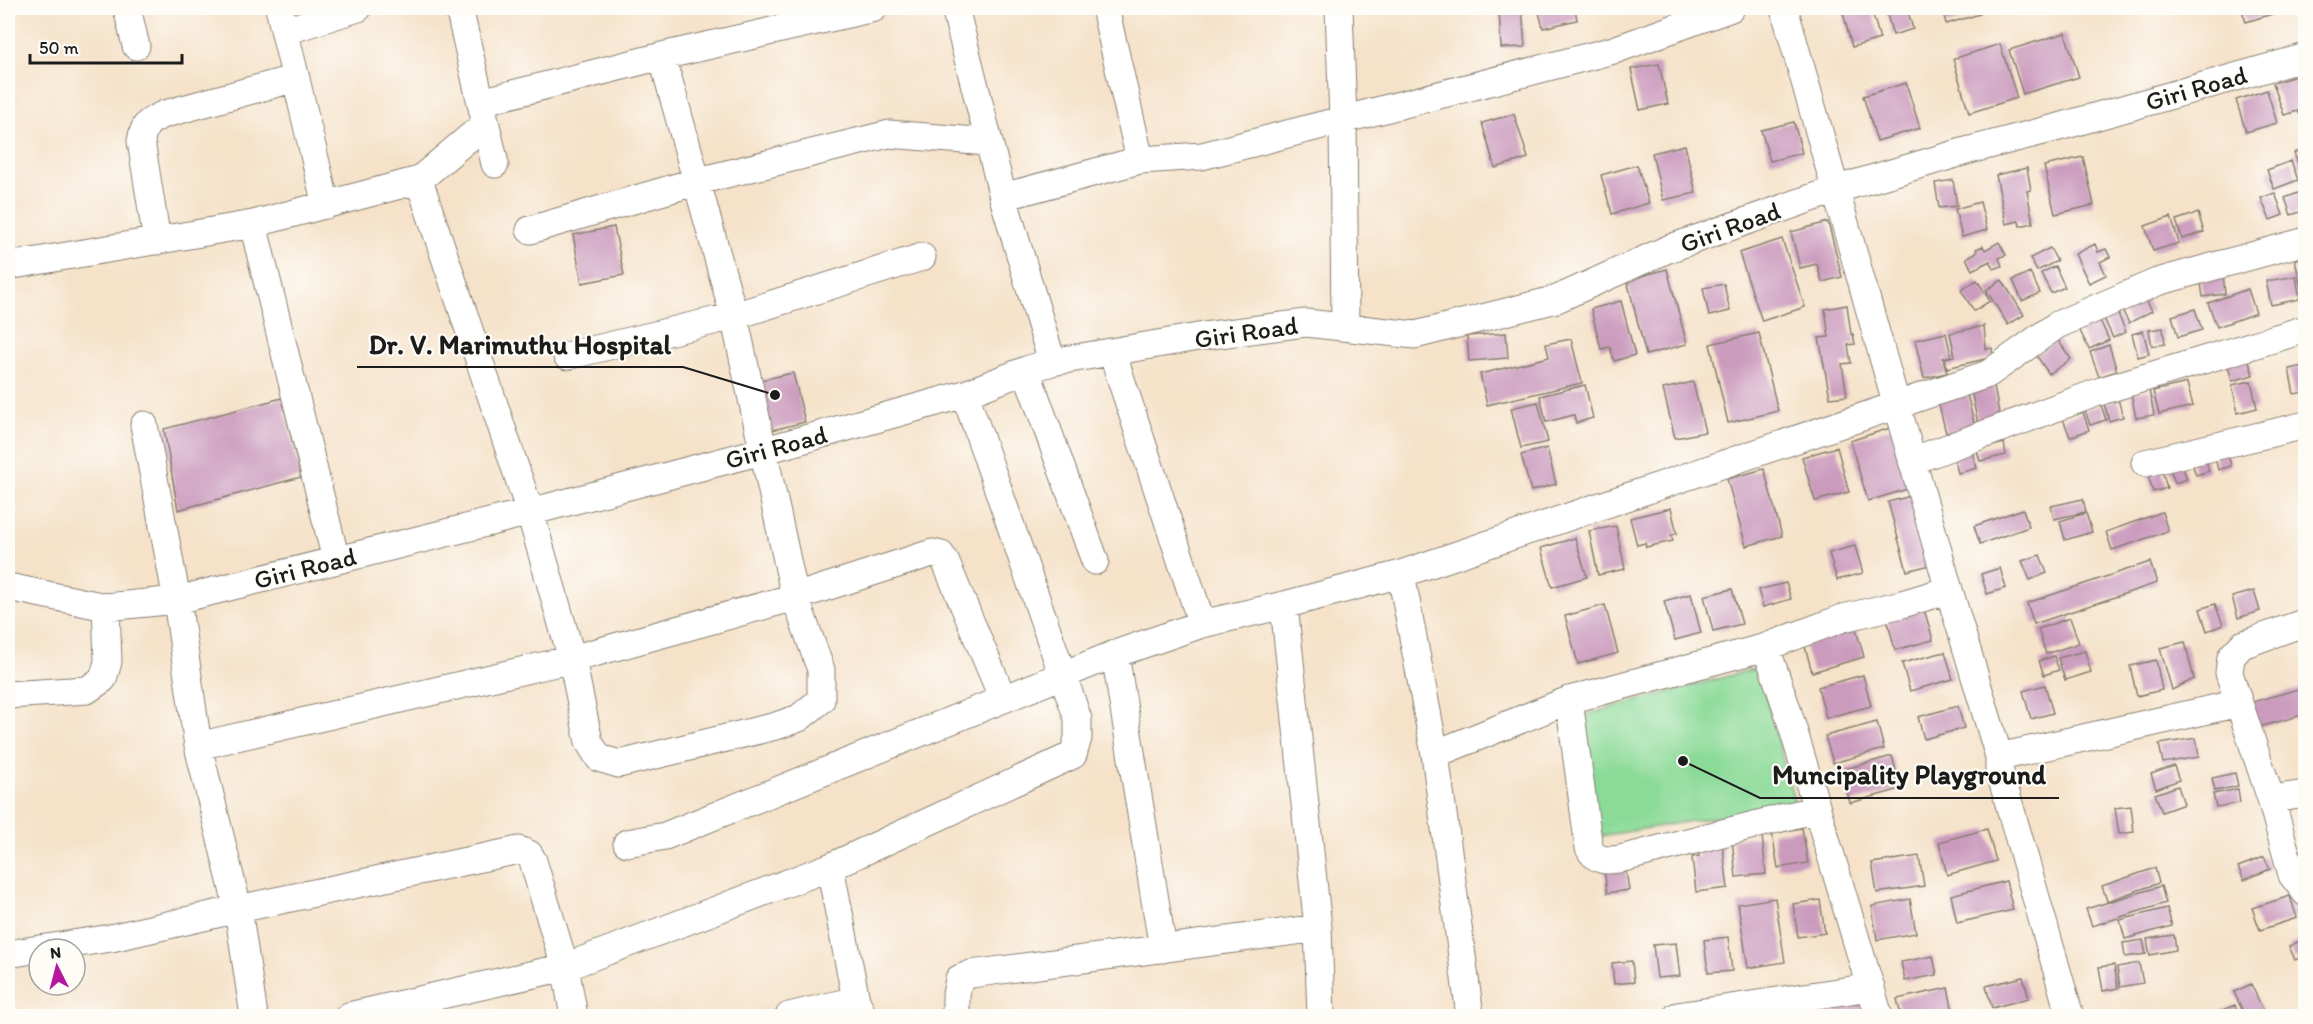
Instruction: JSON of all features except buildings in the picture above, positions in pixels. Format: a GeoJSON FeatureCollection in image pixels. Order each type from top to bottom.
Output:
{"type":"FeatureCollection","features":[{"type":"Feature","properties":{"kind":"street"},"geometry":{"type":"LineString","coordinates":[[127,8],[136,46]]}},
{"type":"Feature","properties":{"kind":"street"},"geometry":{"type":"LineString","coordinates":[[326,205],[282,19],[358,8]]}},
{"type":"Feature","properties":{"kind":"street"},"geometry":{"type":"LineString","coordinates":[[459,8],[495,164]]}},
{"type":"Feature","properties":{"kind":"street"},"geometry":{"type":"LineString","coordinates":[[8,266],[253,224],[419,180],[483,113],[662,56],[874,8]]}},
{"type":"Feature","properties":{"kind":"street"},"geometry":{"type":"LineString","coordinates":[[955,8],[1002,197],[1052,362]]}},
{"type":"Feature","properties":{"kind":"street"},"geometry":{"type":"LineString","coordinates":[[1105,8],[1140,160]]}},
{"type":"Feature","properties":{"kind":"street"},"geometry":{"type":"LineString","coordinates":[[1339,8],[1343,120],[1345,326]]}},
{"type":"Feature","properties":{"kind":"street"},"geometry":{"type":"LineString","coordinates":[[1002,197],[1140,160],[1202,156],[1614,50],[1731,8]]}},
{"type":"Feature","properties":{"kind":"street"},"geometry":{"type":"LineString","coordinates":[[1784,8],[1948,590],[1999,757],[1999,769],[2070,1017]]}},
{"type":"Feature","properties":{"kind":"street"},"geometry":{"type":"LineString","coordinates":[[419,180],[530,512],[572,659],[589,742],[599,758],[620,764],[776,726],[799,718],[821,700],[821,670],[795,597],[734,316],[662,56]]}},
{"type":"Feature","properties":{"kind":"street","name":"Giri Road"},"geometry":{"type":"LineString","coordinates":[[8,587],[106,607],[177,600],[530,512],[762,451],[965,394],[1052,362],[1203,336],[1306,323],[1415,335],[1557,299],[1668,249],[1834,190],[2306,57]]}},
{"type":"Feature","properties":{"kind":"street"},"geometry":{"type":"LineString","coordinates":[[156,241],[141,141],[143,129],[151,120],[165,114],[296,78]]}},
{"type":"Feature","properties":{"kind":"street"},"geometry":{"type":"LineString","coordinates":[[530,230],[698,181],[889,134],[988,142]]}},
{"type":"Feature","properties":{"kind":"street"},"geometry":{"type":"LineString","coordinates":[[253,224],[336,560]]}},
{"type":"Feature","properties":{"kind":"street"},"geometry":{"type":"LineString","coordinates":[[627,843],[665,836],[1115,654],[1202,624],[1401,574],[1896,407],[1988,374],[2057,325],[2157,282],[2306,241]]}},
{"type":"Feature","properties":{"kind":"street"},"geometry":{"type":"LineString","coordinates":[[567,356],[734,316],[922,257]]}},
{"type":"Feature","properties":{"kind":"street"},"geometry":{"type":"LineString","coordinates":[[1912,461],[2104,390],[2306,329]]}},
{"type":"Feature","properties":{"kind":"street"},"geometry":{"type":"LineString","coordinates":[[1112,352],[1202,624]]}},
{"type":"Feature","properties":{"kind":"street"},"geometry":{"type":"LineString","coordinates":[[1026,370],[1095,561]]}},
{"type":"Feature","properties":{"kind":"street"},"geometry":{"type":"LineString","coordinates":[[349,1017],[565,967],[830,867],[1073,755],[1078,738],[1078,719],[965,394]]}},
{"type":"Feature","properties":{"kind":"street"},"geometry":{"type":"LineString","coordinates":[[144,425],[177,600],[198,746],[238,909],[254,1017]]}},
{"type":"Feature","properties":{"kind":"street"},"geometry":{"type":"LineString","coordinates":[[2145,463],[2306,425]]}},
{"type":"Feature","properties":{"kind":"street"},"geometry":{"type":"LineString","coordinates":[[198,746],[572,659],[795,597],[932,553],[941,555],[946,563],[1003,699]]}},
{"type":"Feature","properties":{"kind":"street"},"geometry":{"type":"LineString","coordinates":[[1401,574],[1435,754],[1470,1017]]}},
{"type":"Feature","properties":{"kind":"street"},"geometry":{"type":"LineString","coordinates":[[1435,754],[1569,700],[1766,647],[1843,618],[1948,590]]}},
{"type":"Feature","properties":{"kind":"street"},"geometry":{"type":"LineString","coordinates":[[1284,605],[1318,928],[1322,1017]]}},
{"type":"Feature","properties":{"kind":"street"},"geometry":{"type":"LineString","coordinates":[[8,695],[87,690],[103,679],[108,662],[106,607]]}},
{"type":"Feature","properties":{"kind":"street"},"geometry":{"type":"LineString","coordinates":[[2306,622],[2242,645],[2231,657],[2229,673],[2271,799],[2292,875],[2306,893]]}},
{"type":"Feature","properties":{"kind":"street"},"geometry":{"type":"LineString","coordinates":[[1766,647],[1787,709],[1879,1017]]}},
{"type":"Feature","properties":{"kind":"street"},"geometry":{"type":"LineString","coordinates":[[1115,654],[1163,949]]}},
{"type":"Feature","properties":{"kind":"street"},"geometry":{"type":"LineString","coordinates":[[1569,700],[1589,848],[1593,856],[1601,860],[1620,859],[1816,810]]}},
{"type":"Feature","properties":{"kind":"street"},"geometry":{"type":"LineString","coordinates":[[1999,757],[2239,703]]}},
{"type":"Feature","properties":{"kind":"street"},"geometry":{"type":"LineString","coordinates":[[2271,799],[2306,794]]}},
{"type":"Feature","properties":{"kind":"street"},"geometry":{"type":"LineString","coordinates":[[87,942],[519,850],[529,855],[533,861],[565,967],[574,1017]]}},
{"type":"Feature","properties":{"kind":"street"},"geometry":{"type":"LineString","coordinates":[[789,1017],[860,1008],[830,867]]}},
{"type":"Feature","properties":{"kind":"street"},"geometry":{"type":"LineString","coordinates":[[956,1017],[958,979],[971,974],[1318,928]]}},
{"type":"Feature","properties":{"kind":"street"},"geometry":{"type":"LineString","coordinates":[[8,954],[27,951]]}},
{"type":"Feature","properties":{"kind":"street"},"geometry":{"type":"LineString","coordinates":[[1677,1017],[1871,987]]}},
{"type":"Feature","properties":{"kind":"green space"},"geometry":{"type":"Polygon","coordinates":[[[1758,668],[1795,804],[1601,836],[1570,719],[1758,668]]]}},
{"type":"Feature","properties":{"kind":"place","name":"Dr. V. Marimuthu Hospital"},"geometry":{"type":"Point","coordinates":[775,395]}},
{"type":"Feature","properties":{"kind":"place","name":"Muncipality Playground"},"geometry":{"type":"Point","coordinates":[1683,761]}}]}
